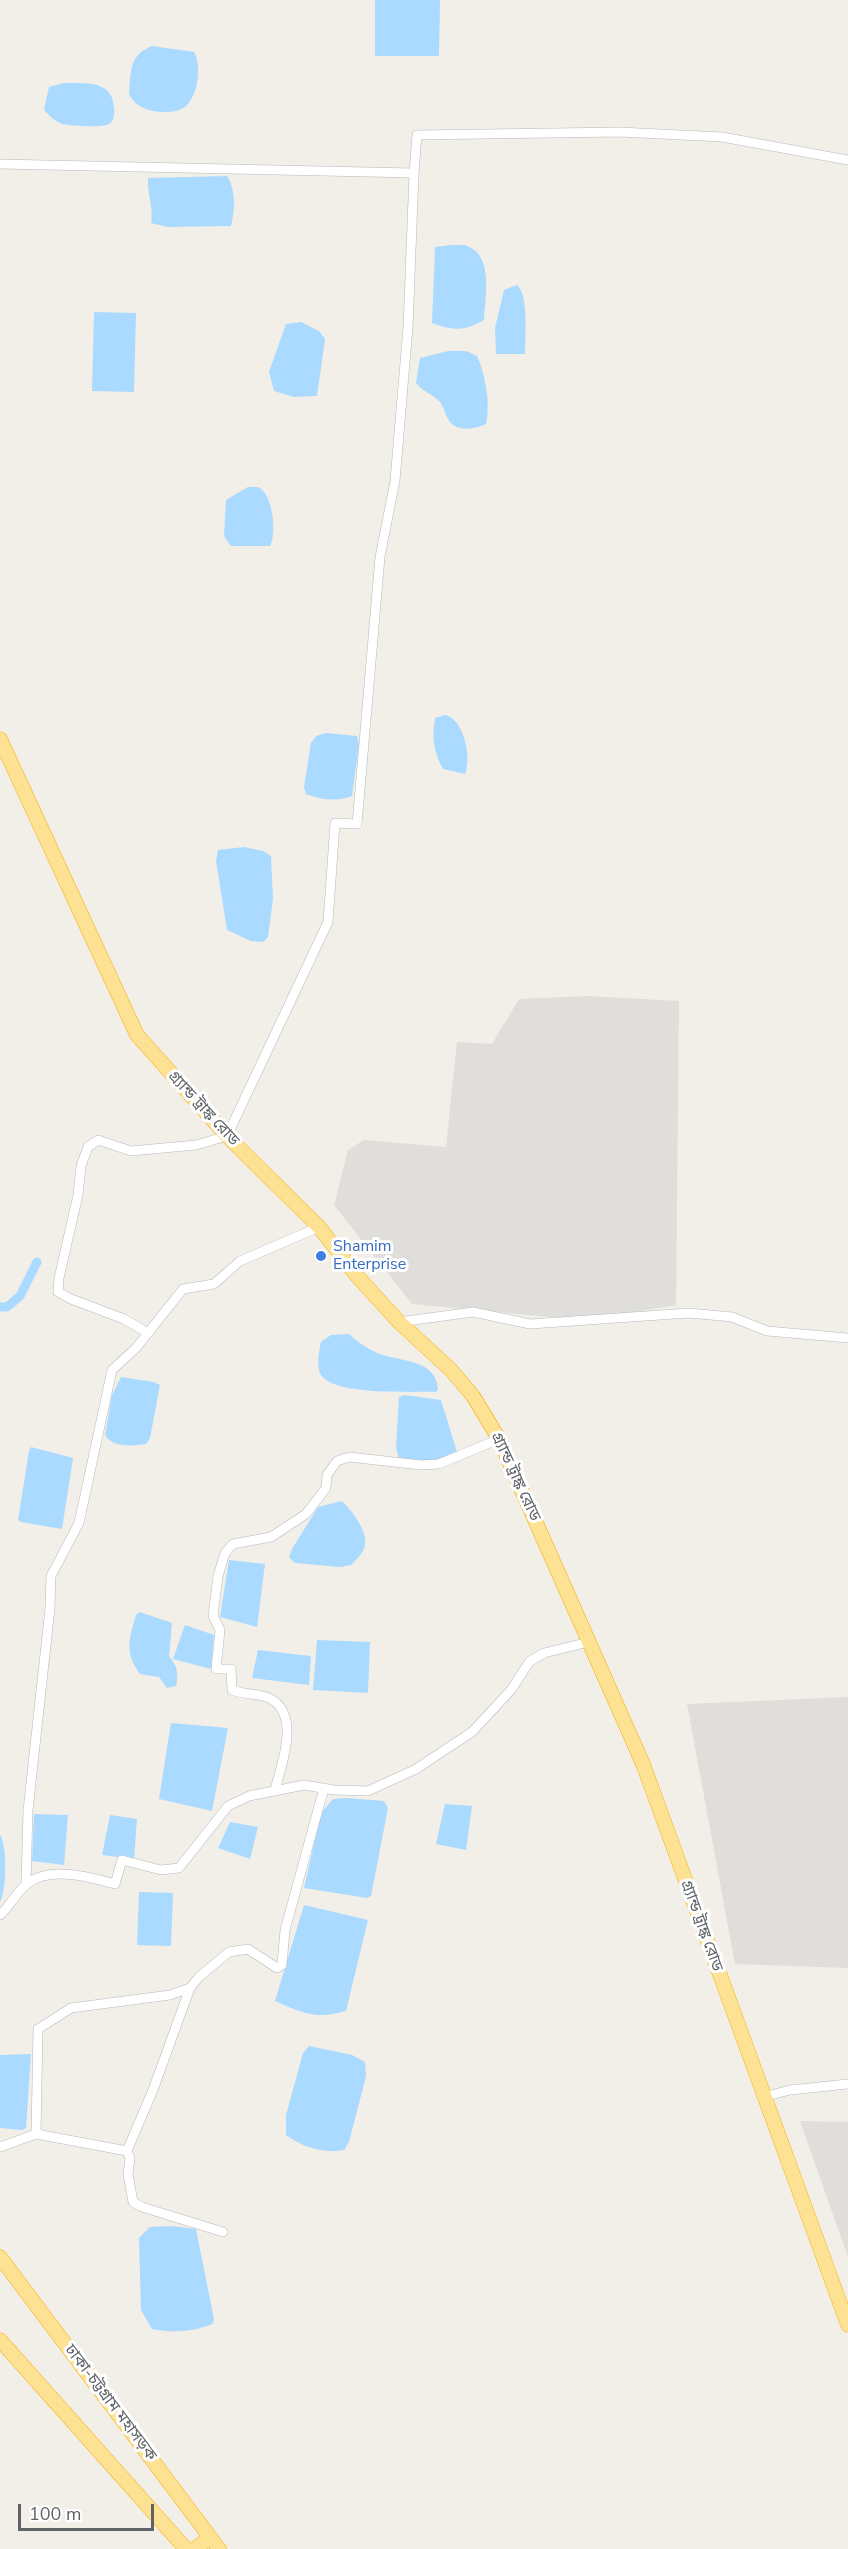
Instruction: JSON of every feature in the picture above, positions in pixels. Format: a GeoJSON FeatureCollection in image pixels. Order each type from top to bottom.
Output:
{"type":"FeatureCollection","features":[{"type":"Feature","properties":{"kind":"highway","name":"গ্র্যান্ড ট্রাঙ্ক রোড"},"geometry":{"type":"LineString","coordinates":[[0,739],[137,1035],[227,1136],[319,1227],[356,1275],[399,1322],[451,1370],[473,1396],[499,1439],[643,1764],[848,2325]]}},
{"type":"Feature","properties":{"kind":"highway","name":"ঢাকা-চট্টগ্রাম মহাসড়ক"},"geometry":{"type":"LineString","coordinates":[[0,2257],[219,2549]]}},
{"type":"Feature","properties":{"kind":"highway"},"geometry":{"type":"LineString","coordinates":[[0,2340],[186,2549]]}},
{"type":"Feature","properties":{"kind":"highway"},"geometry":{"type":"LineString","coordinates":[[195,2549],[210,2537]]}},
{"type":"Feature","properties":{"kind":"street"},"geometry":{"type":"LineString","coordinates":[[148,1333],[124,1319],[58,1292],[59,1278],[78,1195],[81,1166],[88,1147],[98,1140],[131,1151],[196,1145],[227,1136],[328,922],[335,823],[357,824],[380,557],[395,481],[408,327],[417,135],[620,132],[722,137],[848,160]]}},
{"type":"Feature","properties":{"kind":"street"},"geometry":{"type":"LineString","coordinates":[[0,164],[414,173]]}},
{"type":"Feature","properties":{"kind":"street"},"geometry":{"type":"LineString","coordinates":[[26,1884],[28,1810],[50,1608],[51,1576],[79,1523],[111,1370],[136,1348],[183,1289],[214,1284],[240,1261],[319,1227]]}},
{"type":"Feature","properties":{"kind":"street"},"geometry":{"type":"LineString","coordinates":[[399,1322],[473,1312],[530,1324],[689,1313],[732,1317],[767,1331],[848,1338]]}},
{"type":"Feature","properties":{"kind":"street"},"geometry":{"type":"LineString","coordinates":[[275,1790],[286,1746],[286,1724],[281,1709],[270,1699],[232,1690],[231,1670],[216,1669],[220,1630],[213,1616],[218,1576],[225,1553],[232,1544],[271,1537],[306,1514],[326,1488],[327,1475],[337,1461],[349,1457],[421,1465],[439,1464],[499,1439]]}},
{"type":"Feature","properties":{"kind":"street"},"geometry":{"type":"LineString","coordinates":[[0,1915],[26,1884],[42,1875],[63,1875],[115,1884],[122,1860],[161,1870],[179,1869],[228,1806],[249,1796],[304,1785],[368,1791],[416,1769],[472,1732],[511,1690],[530,1661],[544,1653],[589,1642]]}},
{"type":"Feature","properties":{"kind":"street"},"geometry":{"type":"LineString","coordinates":[[126,2151],[153,2090],[190,1988],[199,1977],[230,1952],[248,1949],[277,1968],[282,1965],[285,1930],[324,1788]]}},
{"type":"Feature","properties":{"kind":"street"},"geometry":{"type":"LineString","coordinates":[[36,2134],[38,2029],[71,2008],[170,1995],[190,1988]]}},
{"type":"Feature","properties":{"kind":"street"},"geometry":{"type":"LineString","coordinates":[[763,2097],[790,2090],[848,2084]]}},
{"type":"Feature","properties":{"kind":"street"},"geometry":{"type":"LineString","coordinates":[[0,2147],[36,2134],[126,2151],[130,2158],[128,2174],[133,2202],[151,2210],[224,2232]]}},
{"type":"Feature","properties":{"kind":"shaded area"},"geometry":{"type":"Polygon","coordinates":[[[587,996],[679,1001],[676,1305],[623,1314],[561,1318],[412,1304],[334,1205],[348,1150],[364,1140],[446,1147],[457,1042],[492,1044],[519,999],[587,996]]]}},
{"type":"Feature","properties":{"kind":"shaded area"},"geometry":{"type":"Polygon","coordinates":[[[848,1697],[848,1968],[735,1964],[687,1704],[848,1697]]]}},
{"type":"Feature","properties":{"kind":"shaded area"},"geometry":{"type":"Polygon","coordinates":[[[800,2121],[848,2122],[848,2257],[800,2121]]]}},
{"type":"Feature","properties":{"kind":"water"},"geometry":{"type":"Polygon","coordinates":[[[375,0],[440,0],[439,56],[375,56],[375,0]]]}},
{"type":"Feature","properties":{"kind":"water"},"geometry":{"type":"Polygon","coordinates":[[[152,46],[194,52],[198,65],[198,80],[190,101],[180,110],[154,111],[132,100],[129,93],[131,71],[135,59],[152,46]]]}},
{"type":"Feature","properties":{"kind":"water"},"geometry":{"type":"Polygon","coordinates":[[[64,83],[97,85],[109,92],[114,110],[111,123],[100,126],[79,126],[63,124],[53,119],[44,110],[49,87],[64,83]]]}},
{"type":"Feature","properties":{"kind":"water"},"geometry":{"type":"Polygon","coordinates":[[[227,176],[232,187],[234,201],[231,226],[167,227],[151,223],[148,178],[227,176]]]}},
{"type":"Feature","properties":{"kind":"water"},"geometry":{"type":"Polygon","coordinates":[[[465,245],[476,251],[485,268],[486,278],[484,320],[459,329],[432,323],[435,247],[465,245]]]}},
{"type":"Feature","properties":{"kind":"water"},"geometry":{"type":"Polygon","coordinates":[[[517,285],[521,290],[525,307],[525,354],[496,354],[495,328],[504,290],[517,285]]]}},
{"type":"Feature","properties":{"kind":"water"},"geometry":{"type":"Polygon","coordinates":[[[94,312],[136,313],[134,392],[92,391],[94,312]]]}},
{"type":"Feature","properties":{"kind":"water"},"geometry":{"type":"Polygon","coordinates":[[[301,322],[319,331],[325,339],[317,396],[294,397],[274,391],[269,372],[286,324],[301,322]]]}},
{"type":"Feature","properties":{"kind":"water"},"geometry":{"type":"Polygon","coordinates":[[[448,351],[466,351],[477,356],[486,389],[488,407],[486,424],[467,429],[453,425],[439,401],[416,383],[420,358],[448,351]]]}},
{"type":"Feature","properties":{"kind":"water"},"geometry":{"type":"Polygon","coordinates":[[[248,487],[258,487],[263,491],[270,505],[273,533],[270,546],[231,546],[224,536],[226,500],[248,487]]]}},
{"type":"Feature","properties":{"kind":"water"},"geometry":{"type":"Polygon","coordinates":[[[446,715],[458,724],[465,740],[468,758],[465,774],[443,769],[435,750],[435,718],[446,715]]]}},
{"type":"Feature","properties":{"kind":"water"},"geometry":{"type":"Polygon","coordinates":[[[326,733],[357,736],[359,744],[352,796],[329,800],[306,794],[304,787],[311,743],[316,736],[326,733]]]}},
{"type":"Feature","properties":{"kind":"water"},"geometry":{"type":"Polygon","coordinates":[[[244,847],[263,851],[271,856],[273,899],[268,937],[263,942],[251,941],[227,930],[216,861],[218,850],[244,847]]]}},
{"type":"Feature","properties":{"kind":"water"},"geometry":{"type":"Polygon","coordinates":[[[349,1334],[377,1353],[423,1366],[436,1379],[438,1389],[436,1392],[375,1391],[329,1382],[321,1375],[319,1367],[321,1342],[331,1335],[349,1334]]]}},
{"type":"Feature","properties":{"kind":"water"},"geometry":{"type":"Polygon","coordinates":[[[121,1377],[160,1385],[150,1438],[146,1444],[118,1444],[105,1435],[112,1395],[121,1377]]]}},
{"type":"Feature","properties":{"kind":"water"},"geometry":{"type":"Polygon","coordinates":[[[404,1395],[441,1400],[457,1452],[443,1458],[421,1462],[399,1458],[396,1448],[399,1397],[404,1395]]]}},
{"type":"Feature","properties":{"kind":"water"},"geometry":{"type":"Polygon","coordinates":[[[31,1447],[73,1458],[62,1529],[18,1520],[31,1447]]]}},
{"type":"Feature","properties":{"kind":"water"},"geometry":{"type":"Polygon","coordinates":[[[342,1501],[355,1517],[365,1536],[364,1549],[360,1555],[351,1565],[340,1567],[295,1563],[289,1557],[292,1549],[318,1507],[342,1501]]]}},
{"type":"Feature","properties":{"kind":"water"},"geometry":{"type":"Polygon","coordinates":[[[229,1560],[265,1564],[257,1627],[220,1617],[229,1560]]]}},
{"type":"Feature","properties":{"kind":"water"},"geometry":{"type":"Polygon","coordinates":[[[140,1612],[172,1623],[169,1656],[177,1670],[176,1686],[167,1688],[159,1677],[140,1674],[135,1666],[129,1645],[136,1615],[140,1612]]]}},
{"type":"Feature","properties":{"kind":"water"},"geometry":{"type":"Polygon","coordinates":[[[185,1625],[214,1635],[211,1669],[173,1659],[185,1625]]]}},
{"type":"Feature","properties":{"kind":"water"},"geometry":{"type":"Polygon","coordinates":[[[317,1640],[370,1642],[368,1693],[313,1690],[317,1640]]]}},
{"type":"Feature","properties":{"kind":"water"},"geometry":{"type":"Polygon","coordinates":[[[258,1650],[311,1656],[309,1685],[252,1678],[258,1650]]]}},
{"type":"Feature","properties":{"kind":"water"},"geometry":{"type":"Polygon","coordinates":[[[171,1723],[228,1728],[212,1811],[159,1799],[171,1723]]]}},
{"type":"Feature","properties":{"kind":"water"},"geometry":{"type":"Polygon","coordinates":[[[333,1799],[384,1801],[388,1808],[371,1896],[367,1898],[304,1888],[321,1813],[333,1799]]]}},
{"type":"Feature","properties":{"kind":"water"},"geometry":{"type":"Polygon","coordinates":[[[445,1804],[472,1806],[466,1850],[436,1844],[445,1804]]]}},
{"type":"Feature","properties":{"kind":"water"},"geometry":{"type":"Polygon","coordinates":[[[34,1814],[68,1815],[64,1865],[32,1861],[34,1814]]]}},
{"type":"Feature","properties":{"kind":"water"},"geometry":{"type":"Polygon","coordinates":[[[110,1815],[137,1819],[134,1859],[102,1855],[110,1815]]]}},
{"type":"Feature","properties":{"kind":"water"},"geometry":{"type":"Polygon","coordinates":[[[230,1822],[258,1827],[250,1859],[218,1848],[230,1822]]]}},
{"type":"Feature","properties":{"kind":"water"},"geometry":{"type":"Polygon","coordinates":[[[0,1835],[4,1848],[5,1868],[4,1888],[0,1902],[0,1835]]]}},
{"type":"Feature","properties":{"kind":"water"},"geometry":{"type":"Polygon","coordinates":[[[139,1892],[173,1893],[171,1946],[137,1945],[139,1892]]]}},
{"type":"Feature","properties":{"kind":"water"},"geometry":{"type":"Polygon","coordinates":[[[304,1905],[368,1920],[346,2011],[326,2015],[309,2014],[275,2001],[304,1905]]]}},
{"type":"Feature","properties":{"kind":"water"},"geometry":{"type":"Polygon","coordinates":[[[309,2046],[352,2055],[365,2062],[366,2076],[349,2142],[344,2150],[329,2151],[314,2148],[286,2135],[286,2115],[303,2053],[309,2046]]]}},
{"type":"Feature","properties":{"kind":"water"},"geometry":{"type":"Polygon","coordinates":[[[31,2054],[26,2128],[22,2130],[0,2128],[0,2055],[31,2054]]]}},
{"type":"Feature","properties":{"kind":"water"},"geometry":{"type":"Polygon","coordinates":[[[171,2226],[196,2229],[214,2319],[212,2324],[198,2329],[168,2331],[152,2329],[141,2310],[139,2238],[150,2227],[171,2226]]]}},
{"type":"Feature","properties":{"kind":"waterway"},"geometry":{"type":"LineString","coordinates":[[0,1307],[7,1307],[20,1296],[37,1262]]}},
{"type":"Feature","properties":{"kind":"place","name":"Shamim Enterprise"},"geometry":{"type":"Point","coordinates":[321,1256]}}]}
